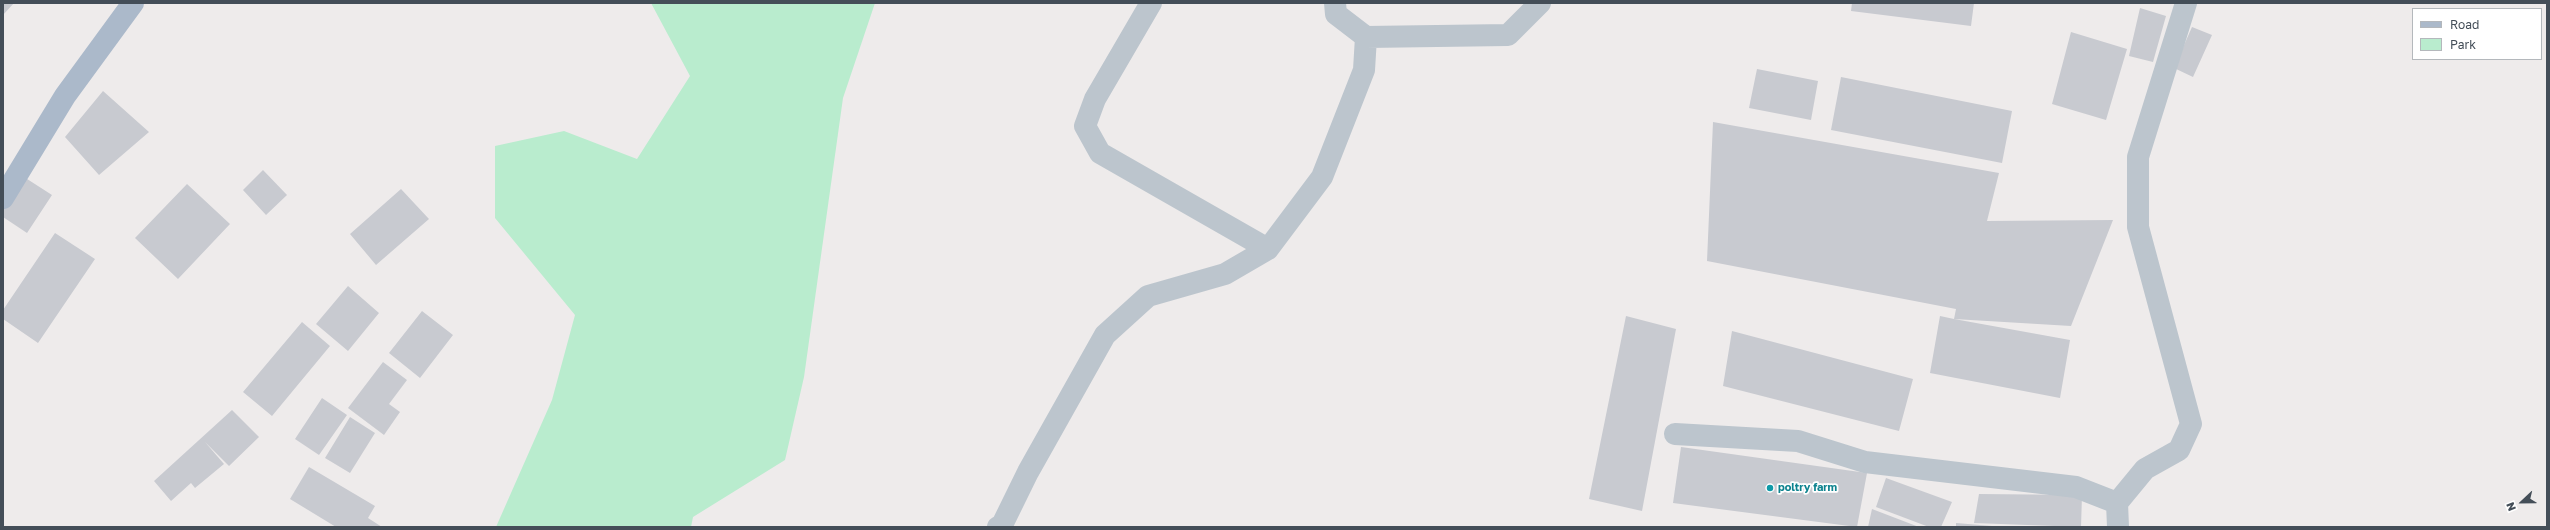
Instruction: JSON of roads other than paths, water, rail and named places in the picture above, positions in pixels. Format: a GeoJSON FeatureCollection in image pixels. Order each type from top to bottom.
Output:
{"type":"FeatureCollection","features":[{"type":"Feature","properties":{"kind":"main road"},"geometry":{"type":"LineString","coordinates":[[3,198],[65,96],[133,3]]}},
{"type":"Feature","properties":{"kind":"street"},"geometry":{"type":"LineString","coordinates":[[1151,3],[1095,99],[1085,126],[1100,153],[1268,249]]}},
{"type":"Feature","properties":{"kind":"street"},"geometry":{"type":"LineString","coordinates":[[1335,3],[1336,14],[1366,37],[1508,36],[1540,3]]}},
{"type":"Feature","properties":{"kind":"street"},"geometry":{"type":"LineString","coordinates":[[2118,527],[2117,503],[2146,469],[2179,450],[2191,424],[2138,227],[2138,157],[2186,3]]}},
{"type":"Feature","properties":{"kind":"street"},"geometry":{"type":"LineString","coordinates":[[998,527],[1002,525],[1028,472],[1105,335],[1148,296],[1225,274],[1268,249],[1322,177],[1364,70],[1366,37]]}},
{"type":"Feature","properties":{"kind":"street"},"geometry":{"type":"LineString","coordinates":[[1675,434],[1798,441],[1865,462],[2076,487],[2117,503]]}},
{"type":"Feature","properties":{"kind":"place","name":"poltry farm"},"geometry":{"type":"Point","coordinates":[1770,488]}}]}
